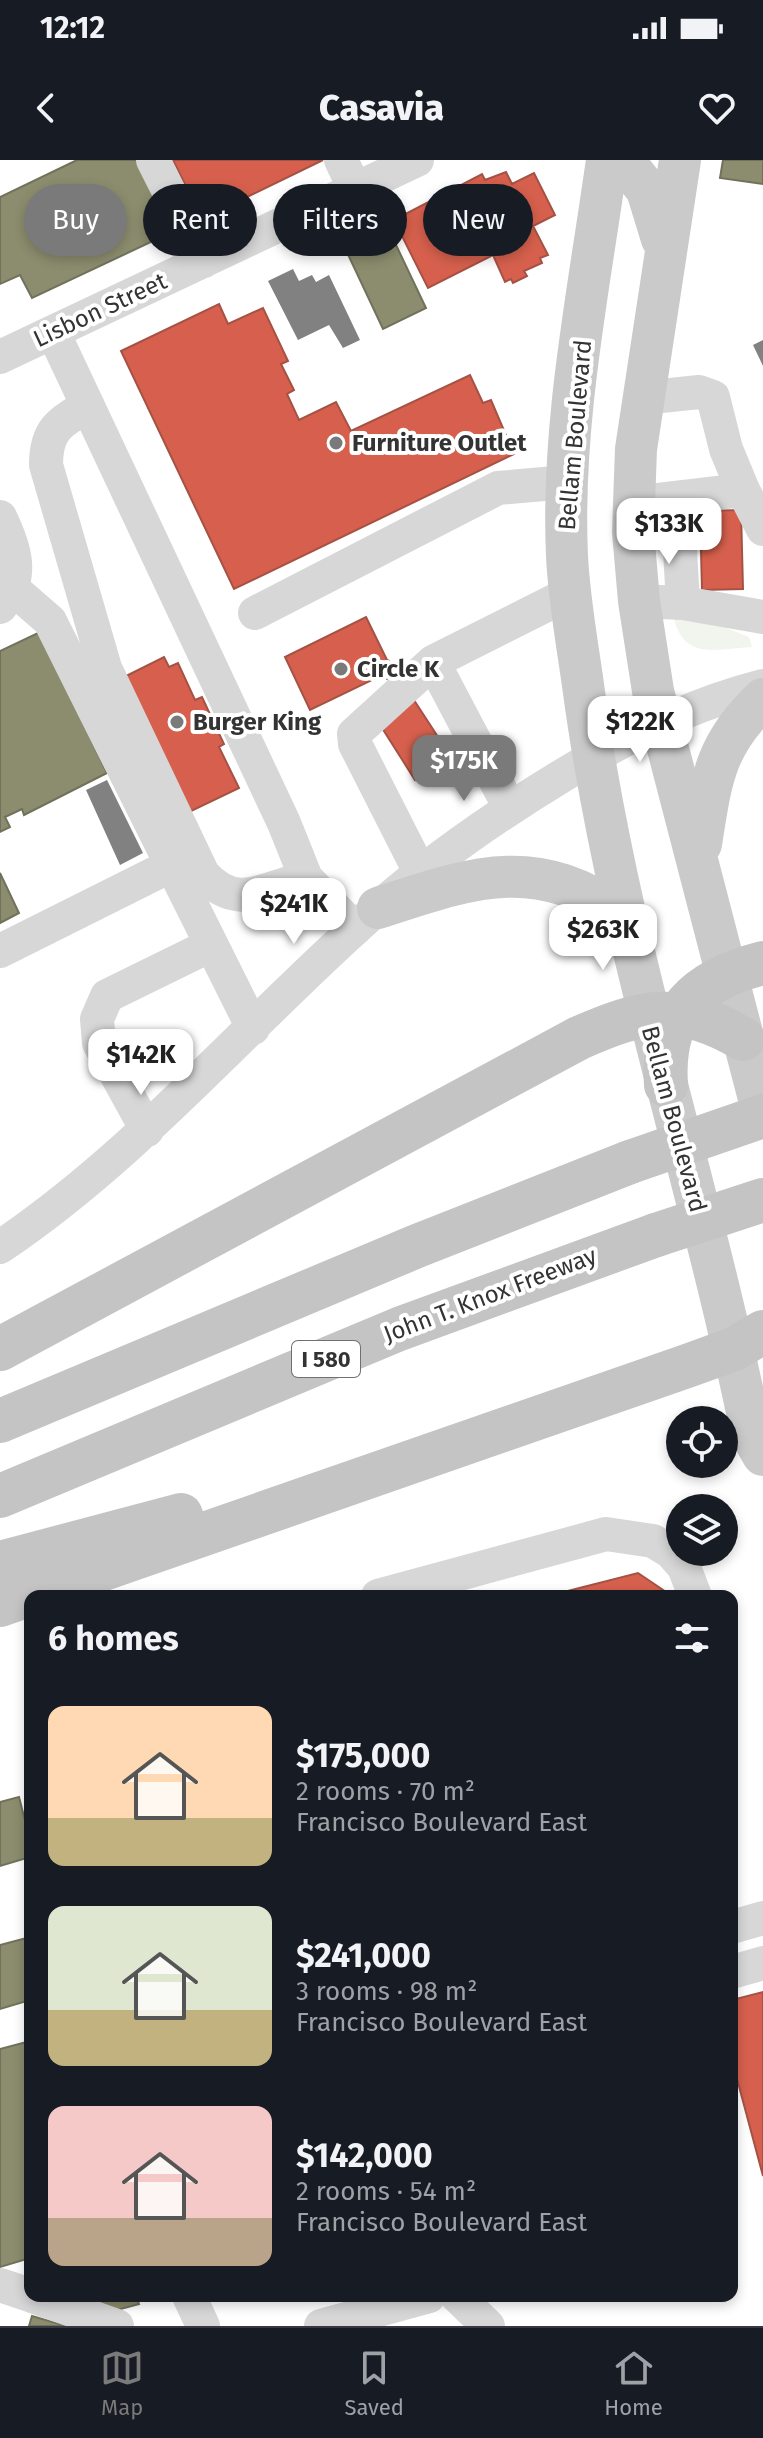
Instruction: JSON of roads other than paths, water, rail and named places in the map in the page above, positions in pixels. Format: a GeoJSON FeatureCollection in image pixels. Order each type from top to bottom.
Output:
{"type":"FeatureCollection","features":[{"type":"Feature","properties":{"kind":"highway"},"geometry":{"type":"LineString","coordinates":[[0,1349],[579,1038],[663,1013],[701,988],[745,968]]}},
{"type":"Feature","properties":{"kind":"highway"},"geometry":{"type":"LineString","coordinates":[[663,1013],[720,1026],[743,1039]]}},
{"type":"Feature","properties":{"kind":"highway"},"geometry":{"type":"LineString","coordinates":[[663,1013],[669,1043],[666,1085]]}},
{"type":"Feature","properties":{"kind":"highway"},"geometry":{"type":"LineString","coordinates":[[0,1421],[430,1240],[630,1162],[763,1115]]}},
{"type":"Feature","properties":{"kind":"highway","name":"John T. Knox Freeway"},"geometry":{"type":"LineString","coordinates":[[0,1496],[399,1329],[656,1235],[763,1200]]}},
{"type":"Feature","properties":{"kind":"highway"},"geometry":{"type":"LineString","coordinates":[[42,1590],[748,1340]]}},
{"type":"Feature","properties":{"kind":"highway"},"geometry":{"type":"LineString","coordinates":[[0,1563],[176,1516],[325,1489]]}},
{"type":"Feature","properties":{"kind":"highway"},"geometry":{"type":"LineString","coordinates":[[0,1605],[24,1596]]}},
{"type":"Feature","properties":{"kind":"main road","name":"Bellam Boulevard"},"geometry":{"type":"LineString","coordinates":[[607,160],[577,378],[567,482],[570,593],[593,757],[624,917],[663,1013]]}},
{"type":"Feature","properties":{"kind":"main road"},"geometry":{"type":"LineString","coordinates":[[623,160],[637,174],[655,209],[664,256]]}},
{"type":"Feature","properties":{"kind":"main road"},"geometry":{"type":"LineString","coordinates":[[680,160],[642,398],[633,503],[639,601],[648,667],[698,861],[745,968],[743,1039],[763,1115]]}},
{"type":"Feature","properties":{"kind":"main road"},"geometry":{"type":"LineString","coordinates":[[698,861],[715,763],[729,736],[763,699]]}},
{"type":"Feature","properties":{"kind":"main road"},"geometry":{"type":"LineString","coordinates":[[366,918],[460,883],[508,875],[556,880],[588,893],[624,917]]}},
{"type":"Feature","properties":{"kind":"main road","name":"Bellam Boulevard"},"geometry":{"type":"LineString","coordinates":[[666,1085],[748,1340],[752,1436],[763,1455]]}},
{"type":"Feature","properties":{"kind":"street"},"geometry":{"type":"LineString","coordinates":[[153,160],[204,261]]}},
{"type":"Feature","properties":{"kind":"street","name":"Lisbon Street"},"geometry":{"type":"LineString","coordinates":[[0,357],[204,261],[348,174],[417,160]]}},
{"type":"Feature","properties":{"kind":"street"},"geometry":{"type":"LineString","coordinates":[[53,332],[284,823],[306,878],[366,918]]}},
{"type":"Feature","properties":{"kind":"street"},"geometry":{"type":"LineString","coordinates":[[642,398],[699,392],[713,397],[726,449],[763,529]]}},
{"type":"Feature","properties":{"kind":"street"},"geometry":{"type":"LineString","coordinates":[[88,406],[63,420],[46,441],[46,465],[105,668],[203,874],[216,889],[234,897],[254,895],[306,878]]}},
{"type":"Feature","properties":{"kind":"street"},"geometry":{"type":"LineString","coordinates":[[255,613],[498,488],[567,482]]}},
{"type":"Feature","properties":{"kind":"street"},"geometry":{"type":"LineString","coordinates":[[633,503],[743,490]]}},
{"type":"Feature","properties":{"kind":"street"},"geometry":{"type":"LineString","coordinates":[[677,498],[683,603]]}},
{"type":"Feature","properties":{"kind":"street"},"geometry":{"type":"LineString","coordinates":[[0,517],[16,553],[6,598],[50,621],[253,1028]]}},
{"type":"Feature","properties":{"kind":"street"},"geometry":{"type":"LineString","coordinates":[[420,872],[355,744],[354,734],[433,662],[570,593]]}},
{"type":"Feature","properties":{"kind":"street"},"geometry":{"type":"LineString","coordinates":[[639,601],[683,603],[763,617]]}},
{"type":"Feature","properties":{"kind":"street"},"geometry":{"type":"LineString","coordinates":[[433,662],[510,808]]}},
{"type":"Feature","properties":{"kind":"street"},"geometry":{"type":"LineString","coordinates":[[0,1247],[62,1203],[147,1130],[366,918],[420,872],[510,808],[593,757],[694,707],[763,686]]}},
{"type":"Feature","properties":{"kind":"street"},"geometry":{"type":"LineString","coordinates":[[0,951],[172,865]]}},
{"type":"Feature","properties":{"kind":"street"},"geometry":{"type":"LineString","coordinates":[[147,1130],[99,1043],[97,1019],[107,996],[211,945]]}},
{"type":"Feature","properties":{"kind":"street"},"geometry":{"type":"LineString","coordinates":[[400,1590],[606,1534],[653,1541],[671,1552],[684,1567],[693,1590]]}},
{"type":"Feature","properties":{"kind":"street"},"geometry":{"type":"LineString","coordinates":[[738,1925],[763,1918]]}},
{"type":"Feature","properties":{"kind":"street"},"geometry":{"type":"LineString","coordinates":[[738,1970],[763,1963]]}},
{"type":"Feature","properties":{"kind":"street"},"geometry":{"type":"LineString","coordinates":[[0,2285],[24,2294]]}},
{"type":"Feature","properties":{"kind":"street"},"geometry":{"type":"LineString","coordinates":[[48,2302],[117,2326]]}},
{"type":"Feature","properties":{"kind":"street"},"geometry":{"type":"LineString","coordinates":[[192,2302],[203,2326]]}},
{"type":"Feature","properties":{"kind":"street"},"geometry":{"type":"LineString","coordinates":[[321,2326],[407,2302]]}},
{"type":"Feature","properties":{"kind":"street"},"geometry":{"type":"LineString","coordinates":[[463,2302],[488,2326]]}},
{"type":"Feature","properties":{"kind":"place","name":"Furniture Outlet"},"geometry":{"type":"Point","coordinates":[336,443]}},
{"type":"Feature","properties":{"kind":"place","name":"Circle K"},"geometry":{"type":"Point","coordinates":[341,669]}},
{"type":"Feature","properties":{"kind":"place","name":"Burger King"},"geometry":{"type":"Point","coordinates":[177,722]}}]}
